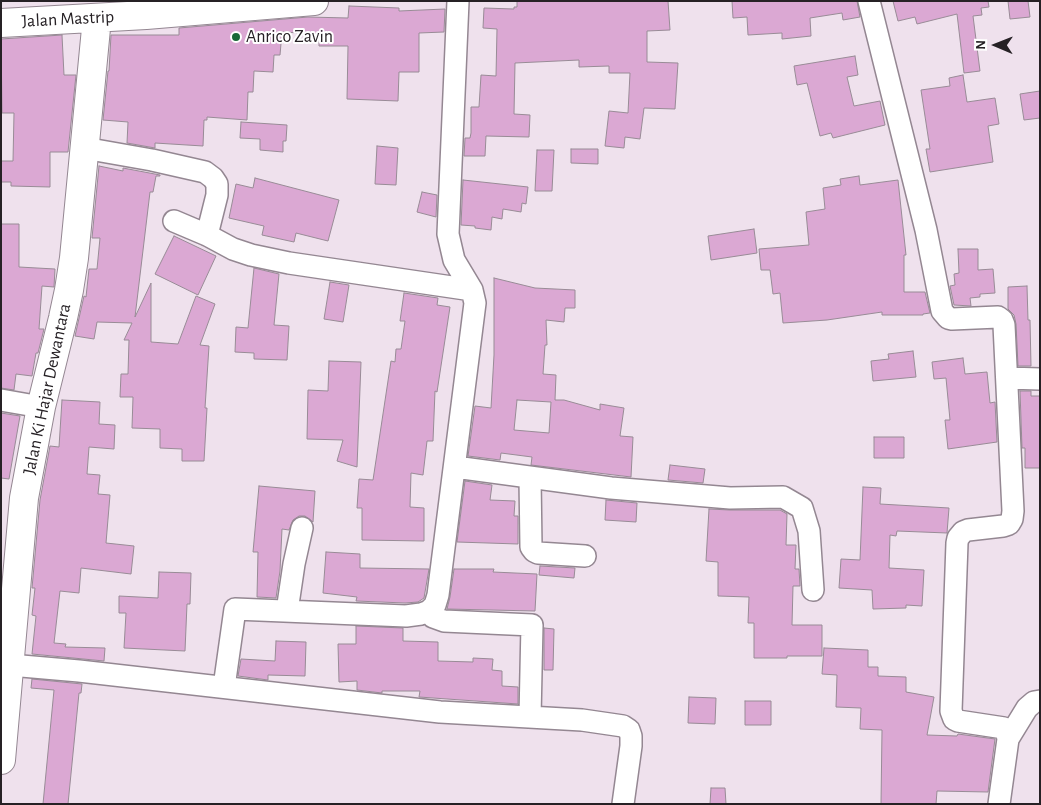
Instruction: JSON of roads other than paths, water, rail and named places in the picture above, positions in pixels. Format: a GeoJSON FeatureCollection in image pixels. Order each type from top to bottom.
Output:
{"type":"FeatureCollection","features":[{"type":"Feature","properties":{"kind":"street","name":"Jalan Mastrip"},"geometry":{"type":"LineString","coordinates":[[1,23],[97,18],[146,8],[314,1]]}},
{"type":"Feature","properties":{"kind":"street"},"geometry":{"type":"LineString","coordinates":[[224,687],[235,609],[406,616],[429,611],[435,605],[441,580],[475,312],[475,296],[454,260],[448,234],[458,1]]}},
{"type":"Feature","properties":{"kind":"street"},"geometry":{"type":"LineString","coordinates":[[869,1],[926,230],[942,311],[944,315],[952,319],[998,317],[1004,325],[1013,511],[1009,524],[968,530],[958,538],[956,543],[951,711],[954,719],[958,721],[1004,728],[1006,730],[1008,739],[999,804]]}},
{"type":"Feature","properties":{"kind":"street","name":"Jalan Ki Hajar Dewantara"},"geometry":{"type":"LineString","coordinates":[[1,760],[10,665],[8,601],[41,407],[64,318],[74,258],[97,18]]}},
{"type":"Feature","properties":{"kind":"street"},"geometry":{"type":"LineString","coordinates":[[84,148],[205,172],[218,184],[207,235]]}},
{"type":"Feature","properties":{"kind":"street"},"geometry":{"type":"LineString","coordinates":[[174,221],[207,235],[233,250],[251,256],[472,290]]}},
{"type":"Feature","properties":{"kind":"street"},"geometry":{"type":"LineString","coordinates":[[1007,378],[1040,379]]}},
{"type":"Feature","properties":{"kind":"street"},"geometry":{"type":"LineString","coordinates":[[1,400],[41,407]]}},
{"type":"Feature","properties":{"kind":"street"},"geometry":{"type":"LineString","coordinates":[[455,467],[610,488],[730,498],[782,497],[802,508],[809,531],[813,590]]}},
{"type":"Feature","properties":{"kind":"street"},"geometry":{"type":"LineString","coordinates":[[530,478],[531,547],[538,553],[585,556]]}},
{"type":"Feature","properties":{"kind":"street"},"geometry":{"type":"LineString","coordinates":[[287,611],[302,528]]}},
{"type":"Feature","properties":{"kind":"street"},"geometry":{"type":"LineString","coordinates":[[429,611],[433,617],[444,621],[532,625],[530,717]]}},
{"type":"Feature","properties":{"kind":"street"},"geometry":{"type":"LineString","coordinates":[[10,665],[440,712],[582,720],[623,726],[629,730],[631,736],[623,804]]}},
{"type":"Feature","properties":{"kind":"street"},"geometry":{"type":"LineString","coordinates":[[1008,739],[1027,708],[1034,702],[1040,701]]}},
{"type":"Feature","properties":{"kind":"place","name":"Anrico Zavin"},"geometry":{"type":"Point","coordinates":[236,37]}}]}
